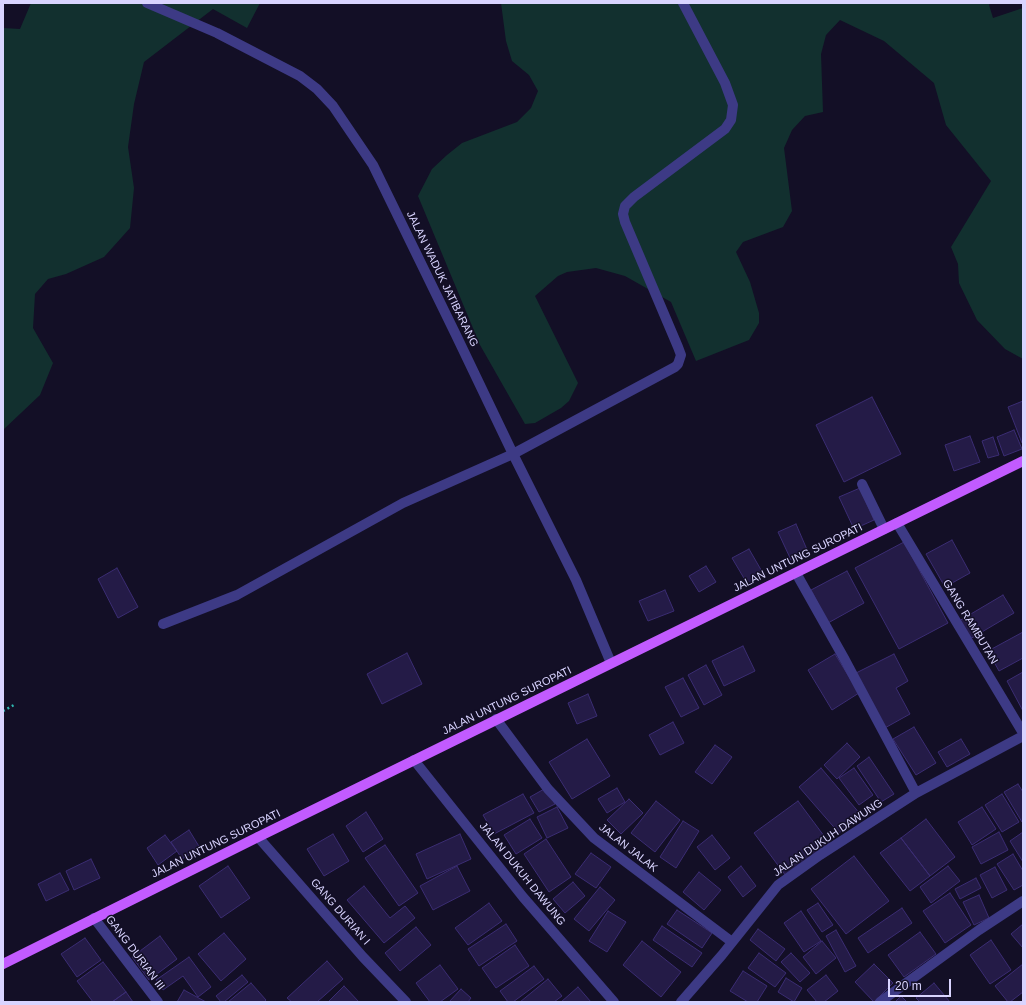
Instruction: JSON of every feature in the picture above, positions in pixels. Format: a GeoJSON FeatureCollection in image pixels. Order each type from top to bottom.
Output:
{"type":"FeatureCollection","features":[{"type":"Feature","properties":{"kind":"main road","name":"JALAN UNTUNG SUROPATI"},"geometry":{"type":"LineString","coordinates":[[3,964],[496,719],[1023,461]]}},
{"type":"Feature","properties":{"kind":"street","name":"JALAN WADUK JATIBARANG"},"geometry":{"type":"LineString","coordinates":[[147,3],[217,33],[300,76],[317,89],[333,106],[373,165],[513,454],[576,580],[611,663]]}},
{"type":"Feature","properties":{"kind":"street"},"geometry":{"type":"LineString","coordinates":[[163,624],[237,595],[402,503],[513,454],[675,367],[680,360],[681,355],[625,222],[624,214],[625,206],[634,197],[725,129],[731,120],[733,106],[725,82],[683,3]]}},
{"type":"Feature","properties":{"kind":"street"},"geometry":{"type":"LineString","coordinates":[[862,484],[884,529]]}},
{"type":"Feature","properties":{"kind":"street","name":"GANG RAMBUTAN"},"geometry":{"type":"LineString","coordinates":[[897,523],[1023,734]]}},
{"type":"Feature","properties":{"kind":"street"},"geometry":{"type":"LineString","coordinates":[[796,572],[916,793]]}},
{"type":"Feature","properties":{"kind":"street","name":"JALAN JALAK"},"geometry":{"type":"LineString","coordinates":[[496,719],[548,789],[594,838],[732,942]]}},
{"type":"Feature","properties":{"kind":"street","name":"JALAN DUKUH DAWUNG"},"geometry":{"type":"LineString","coordinates":[[681,1002],[778,885],[820,855],[916,793],[1023,734]]}},
{"type":"Feature","properties":{"kind":"street","name":"JALAN DUKUH DAWUNG"},"geometry":{"type":"LineString","coordinates":[[414,760],[523,897],[614,1002]]}},
{"type":"Feature","properties":{"kind":"street","name":"GANG DURIAN I"},"geometry":{"type":"LineString","coordinates":[[258,837],[363,957],[406,1002]]}},
{"type":"Feature","properties":{"kind":"street"},"geometry":{"type":"LineString","coordinates":[[880,1002],[979,930],[1023,901]]}},
{"type":"Feature","properties":{"kind":"street","name":"GANG DURIAN III"},"geometry":{"type":"LineString","coordinates":[[94,918],[158,1002]]}},
{"type":"Feature","properties":{"kind":"path"},"geometry":{"type":"LineString","coordinates":[[3,711],[14,705]]}},
{"type":"Feature","properties":{"kind":"green space"},"geometry":{"type":"Polygon","coordinates":[[[31,3],[260,3],[247,28],[213,9],[144,62],[134,104],[128,147],[134,188],[130,228],[104,257],[66,274],[48,279],[35,294],[33,328],[53,363],[40,395],[3,430],[3,28],[20,29],[31,3]]]}},
{"type":"Feature","properties":{"kind":"green space"},"geometry":{"type":"Polygon","coordinates":[[[501,3],[990,3],[989,5],[993,18],[1023,8],[1023,359],[1005,349],[977,320],[959,283],[958,264],[951,247],[991,181],[946,125],[934,83],[884,41],[840,20],[826,35],[821,54],[823,112],[805,116],[792,130],[784,148],[792,211],[783,227],[743,242],[736,252],[750,282],[759,313],[759,323],[749,340],[696,361],[671,302],[625,276],[596,268],[567,272],[558,276],[535,296],[578,383],[569,401],[561,408],[535,423],[525,424],[480,345],[418,196],[432,169],[462,143],[517,122],[531,108],[538,91],[529,75],[512,61],[506,41],[501,3]]]}},
{"type":"Feature","properties":{"kind":"building"},"geometry":{"type":"Polygon","coordinates":[[[872,397],[901,454],[844,482],[816,425],[872,397]]]}},
{"type":"Feature","properties":{"kind":"building"},"geometry":{"type":"Polygon","coordinates":[[[1023,401],[1023,442],[1022,443],[1008,407],[1023,401]]]}},
{"type":"Feature","properties":{"kind":"building"},"geometry":{"type":"Polygon","coordinates":[[[1014,430],[1022,449],[1004,456],[997,437],[1014,430]]]}},
{"type":"Feature","properties":{"kind":"building"},"geometry":{"type":"Polygon","coordinates":[[[970,436],[980,462],[954,471],[945,445],[970,436]]]}},
{"type":"Feature","properties":{"kind":"building"},"geometry":{"type":"Polygon","coordinates":[[[993,437],[999,455],[988,458],[982,441],[993,437]]]}},
{"type":"Feature","properties":{"kind":"building"},"geometry":{"type":"Polygon","coordinates":[[[860,488],[874,520],[854,529],[839,497],[860,488]]]}},
{"type":"Feature","properties":{"kind":"building"},"geometry":{"type":"Polygon","coordinates":[[[796,524],[808,552],[791,560],[778,532],[796,524]]]}},
{"type":"Feature","properties":{"kind":"building"},"geometry":{"type":"Polygon","coordinates":[[[952,540],[970,573],[945,587],[926,554],[952,540]]]}},
{"type":"Feature","properties":{"kind":"building"},"geometry":{"type":"Polygon","coordinates":[[[904,542],[948,623],[899,649],[855,568],[904,542]]]}},
{"type":"Feature","properties":{"kind":"building"},"geometry":{"type":"Polygon","coordinates":[[[749,549],[764,575],[748,585],[732,558],[749,549]]]}},
{"type":"Feature","properties":{"kind":"building"},"geometry":{"type":"Polygon","coordinates":[[[706,566],[716,582],[699,592],[689,576],[706,566]]]}},
{"type":"Feature","properties":{"kind":"building"},"geometry":{"type":"Polygon","coordinates":[[[117,568],[138,607],[118,618],[98,579],[117,568]]]}},
{"type":"Feature","properties":{"kind":"building"},"geometry":{"type":"Polygon","coordinates":[[[847,571],[864,603],[828,623],[811,590],[847,571]]]}},
{"type":"Feature","properties":{"kind":"building"},"geometry":{"type":"Polygon","coordinates":[[[665,590],[674,611],[648,621],[639,601],[665,590]]]}},
{"type":"Feature","properties":{"kind":"building"},"geometry":{"type":"Polygon","coordinates":[[[1003,595],[1014,613],[970,639],[959,621],[1003,595]]]}},
{"type":"Feature","properties":{"kind":"building"},"geometry":{"type":"Polygon","coordinates":[[[1023,632],[1023,658],[999,671],[988,651],[1023,632]]]}},
{"type":"Feature","properties":{"kind":"building"},"geometry":{"type":"Polygon","coordinates":[[[743,646],[755,671],[724,686],[712,661],[743,646]]]}},
{"type":"Feature","properties":{"kind":"building"},"geometry":{"type":"Polygon","coordinates":[[[407,653],[422,684],[382,704],[367,674],[407,653]]]}},
{"type":"Feature","properties":{"kind":"building"},"geometry":{"type":"Polygon","coordinates":[[[835,654],[859,693],[832,710],[808,670],[835,654]]]}},
{"type":"Feature","properties":{"kind":"building"},"geometry":{"type":"Polygon","coordinates":[[[894,654],[908,681],[896,688],[910,714],[883,729],[854,674],[894,654]]]}},
{"type":"Feature","properties":{"kind":"building"},"geometry":{"type":"Polygon","coordinates":[[[706,665],[722,695],[704,705],[688,675],[706,665]]]}},
{"type":"Feature","properties":{"kind":"building"},"geometry":{"type":"Polygon","coordinates":[[[1023,672],[1023,711],[1007,681],[1023,672]]]}},
{"type":"Feature","properties":{"kind":"building"},"geometry":{"type":"Polygon","coordinates":[[[683,678],[699,708],[681,717],[665,687],[683,678]]]}},
{"type":"Feature","properties":{"kind":"building"},"geometry":{"type":"Polygon","coordinates":[[[588,694],[597,716],[577,724],[568,703],[588,694]]]}},
{"type":"Feature","properties":{"kind":"building"},"geometry":{"type":"Polygon","coordinates":[[[673,722],[684,743],[660,755],[649,735],[673,722]]]}},
{"type":"Feature","properties":{"kind":"building"},"geometry":{"type":"Polygon","coordinates":[[[914,727],[936,763],[916,775],[893,739],[914,727]]]}},
{"type":"Feature","properties":{"kind":"building"},"geometry":{"type":"Polygon","coordinates":[[[587,739],[610,776],[572,799],[549,762],[587,739]]]}},
{"type":"Feature","properties":{"kind":"building"},"geometry":{"type":"Polygon","coordinates":[[[961,739],[970,754],[947,767],[938,752],[961,739]]]}},
{"type":"Feature","properties":{"kind":"building"},"geometry":{"type":"Polygon","coordinates":[[[847,743],[860,757],[837,779],[824,765],[847,743]]]}},
{"type":"Feature","properties":{"kind":"building"},"geometry":{"type":"Polygon","coordinates":[[[715,745],[732,757],[712,784],[695,772],[715,745]]]}},
{"type":"Feature","properties":{"kind":"building"},"geometry":{"type":"Polygon","coordinates":[[[869,757],[894,794],[881,802],[857,766],[869,757]]]}},
{"type":"Feature","properties":{"kind":"building"},"geometry":{"type":"Polygon","coordinates":[[[821,768],[861,815],[839,833],[799,787],[821,768]]]}},
{"type":"Feature","properties":{"kind":"building"},"geometry":{"type":"Polygon","coordinates":[[[854,768],[873,795],[859,805],[839,778],[854,768]]]}},
{"type":"Feature","properties":{"kind":"building"},"geometry":{"type":"Polygon","coordinates":[[[1018,784],[1023,792],[1022,822],[1004,792],[1018,784]]]}},
{"type":"Feature","properties":{"kind":"building"},"geometry":{"type":"Polygon","coordinates":[[[546,788],[555,804],[539,812],[530,797],[546,788]]]}},
{"type":"Feature","properties":{"kind":"building"},"geometry":{"type":"Polygon","coordinates":[[[617,788],[625,802],[607,813],[598,799],[617,788]]]}},
{"type":"Feature","properties":{"kind":"building"},"geometry":{"type":"Polygon","coordinates":[[[523,794],[534,813],[494,834],[483,815],[523,794]]]}},
{"type":"Feature","properties":{"kind":"building"},"geometry":{"type":"Polygon","coordinates":[[[1002,794],[1019,822],[1002,832],[985,805],[1002,794]]]}},
{"type":"Feature","properties":{"kind":"building"},"geometry":{"type":"Polygon","coordinates":[[[629,799],[643,813],[621,834],[607,820],[629,799]]]}},
{"type":"Feature","properties":{"kind":"building"},"geometry":{"type":"Polygon","coordinates":[[[656,801],[680,820],[655,852],[631,833],[656,801]]]}},
{"type":"Feature","properties":{"kind":"building"},"geometry":{"type":"Polygon","coordinates":[[[798,801],[830,844],[786,876],[754,833],[798,801]]]}},
{"type":"Feature","properties":{"kind":"building"},"geometry":{"type":"Polygon","coordinates":[[[557,807],[568,828],[547,838],[537,817],[557,807]]]}},
{"type":"Feature","properties":{"kind":"building"},"geometry":{"type":"Polygon","coordinates":[[[982,807],[996,829],[972,845],[958,822],[982,807]]]}},
{"type":"Feature","properties":{"kind":"building"},"geometry":{"type":"Polygon","coordinates":[[[366,812],[383,839],[363,852],[346,826],[366,812]]]}},
{"type":"Feature","properties":{"kind":"building"},"geometry":{"type":"Polygon","coordinates":[[[530,819],[542,838],[516,854],[504,835],[530,819]]]}},
{"type":"Feature","properties":{"kind":"building"},"geometry":{"type":"Polygon","coordinates":[[[926,819],[955,857],[930,876],[901,838],[926,819]]]}},
{"type":"Feature","properties":{"kind":"building"},"geometry":{"type":"Polygon","coordinates":[[[683,821],[699,831],[676,868],[660,857],[683,821]]]}},
{"type":"Feature","properties":{"kind":"building"},"geometry":{"type":"Polygon","coordinates":[[[189,830],[200,848],[182,859],[171,842],[189,830]]]}},
{"type":"Feature","properties":{"kind":"building"},"geometry":{"type":"Polygon","coordinates":[[[999,832],[1008,850],[981,864],[972,847],[999,832]]]}},
{"type":"Feature","properties":{"kind":"building"},"geometry":{"type":"Polygon","coordinates":[[[1023,832],[1023,862],[1010,841],[1023,832]]]}},
{"type":"Feature","properties":{"kind":"building"},"geometry":{"type":"Polygon","coordinates":[[[333,834],[349,861],[324,876],[307,849],[333,834]]]}},
{"type":"Feature","properties":{"kind":"building"},"geometry":{"type":"Polygon","coordinates":[[[460,834],[471,859],[427,879],[416,854],[460,834]]]}},
{"type":"Feature","properties":{"kind":"building"},"geometry":{"type":"Polygon","coordinates":[[[165,835],[177,851],[158,865],[147,848],[165,835]]]}},
{"type":"Feature","properties":{"kind":"building"},"geometry":{"type":"Polygon","coordinates":[[[712,835],[730,858],[715,870],[697,847],[712,835]]]}},
{"type":"Feature","properties":{"kind":"building"},"geometry":{"type":"Polygon","coordinates":[[[901,838],[930,876],[910,891],[880,853],[901,838]]]}},
{"type":"Feature","properties":{"kind":"building"},"geometry":{"type":"Polygon","coordinates":[[[546,839],[571,877],[549,892],[524,854],[546,839]]]}},
{"type":"Feature","properties":{"kind":"building"},"geometry":{"type":"Polygon","coordinates":[[[385,845],[418,893],[399,906],[365,858],[385,845]]]}},
{"type":"Feature","properties":{"kind":"building"},"geometry":{"type":"Polygon","coordinates":[[[591,853],[611,867],[596,888],[575,874],[591,853]]]}},
{"type":"Feature","properties":{"kind":"building"},"geometry":{"type":"Polygon","coordinates":[[[1013,854],[1023,871],[1023,885],[1014,890],[997,864],[1013,854]]]}},
{"type":"Feature","properties":{"kind":"building"},"geometry":{"type":"Polygon","coordinates":[[[854,856],[889,901],[846,934],[811,889],[854,856]]]}},
{"type":"Feature","properties":{"kind":"building"},"geometry":{"type":"Polygon","coordinates":[[[91,859],[100,878],[74,890],[66,871],[91,859]]]}},
{"type":"Feature","properties":{"kind":"building"},"geometry":{"type":"Polygon","coordinates":[[[228,866],[250,898],[221,918],[199,886],[228,866]]]}},
{"type":"Feature","properties":{"kind":"building"},"geometry":{"type":"Polygon","coordinates":[[[457,866],[470,891],[433,910],[420,886],[457,866]]]}},
{"type":"Feature","properties":{"kind":"building"},"geometry":{"type":"Polygon","coordinates":[[[741,866],[756,886],[743,897],[728,877],[741,866]]]}},
{"type":"Feature","properties":{"kind":"building"},"geometry":{"type":"Polygon","coordinates":[[[948,866],[960,881],[931,903],[920,887],[948,866]]]}},
{"type":"Feature","properties":{"kind":"building"},"geometry":{"type":"Polygon","coordinates":[[[995,867],[1007,890],[992,898],[980,875],[995,867]]]}},
{"type":"Feature","properties":{"kind":"building"},"geometry":{"type":"Polygon","coordinates":[[[699,872],[721,890],[704,910],[683,892],[699,872]]]}},
{"type":"Feature","properties":{"kind":"building"},"geometry":{"type":"Polygon","coordinates":[[[60,873],[69,890],[46,901],[38,884],[60,873]]]}},
{"type":"Feature","properties":{"kind":"building"},"geometry":{"type":"Polygon","coordinates":[[[976,878],[981,888],[960,899],[955,889],[976,878]]]}},
{"type":"Feature","properties":{"kind":"building"},"geometry":{"type":"Polygon","coordinates":[[[573,882],[585,896],[565,913],[553,899],[573,882]]]}},
{"type":"Feature","properties":{"kind":"building"},"geometry":{"type":"Polygon","coordinates":[[[364,886],[390,918],[405,906],[415,918],[384,943],[347,900],[364,886]]]}},
{"type":"Feature","properties":{"kind":"building"},"geometry":{"type":"Polygon","coordinates":[[[600,887],[615,900],[589,931],[574,919],[600,887]]]}},
{"type":"Feature","properties":{"kind":"building"},"geometry":{"type":"Polygon","coordinates":[[[950,893],[971,925],[945,943],[923,911],[950,893]]]}},
{"type":"Feature","properties":{"kind":"building"},"geometry":{"type":"Polygon","coordinates":[[[979,895],[989,918],[974,925],[963,902],[979,895]]]}},
{"type":"Feature","properties":{"kind":"building"},"geometry":{"type":"Polygon","coordinates":[[[489,903],[502,921],[468,945],[455,928],[489,903]]]}},
{"type":"Feature","properties":{"kind":"building"},"geometry":{"type":"Polygon","coordinates":[[[818,903],[833,925],[822,932],[807,910],[818,903]]]}},
{"type":"Feature","properties":{"kind":"building"},"geometry":{"type":"Polygon","coordinates":[[[902,908],[912,923],[868,953],[858,938],[902,908]]]}},
{"type":"Feature","properties":{"kind":"building"},"geometry":{"type":"Polygon","coordinates":[[[677,910],[712,933],[702,948],[667,924],[677,910]]]}},
{"type":"Feature","properties":{"kind":"building"},"geometry":{"type":"Polygon","coordinates":[[[608,911],[626,922],[607,952],[589,941],[608,911]]]}},
{"type":"Feature","properties":{"kind":"building"},"geometry":{"type":"Polygon","coordinates":[[[801,911],[821,941],[804,952],[784,923],[801,911]]]}},
{"type":"Feature","properties":{"kind":"building"},"geometry":{"type":"Polygon","coordinates":[[[506,924],[517,941],[479,966],[468,949],[506,924]]]}},
{"type":"Feature","properties":{"kind":"building"},"geometry":{"type":"Polygon","coordinates":[[[1023,924],[1023,948],[1011,934],[1023,924]]]}},
{"type":"Feature","properties":{"kind":"building"},"geometry":{"type":"Polygon","coordinates":[[[662,926],[702,953],[692,967],[653,940],[662,926]]]}},
{"type":"Feature","properties":{"kind":"building"},"geometry":{"type":"Polygon","coordinates":[[[416,927],[431,945],[400,971],[385,953],[416,927]]]}},
{"type":"Feature","properties":{"kind":"building"},"geometry":{"type":"Polygon","coordinates":[[[758,929],[785,949],[776,961],[750,940],[758,929]]]}},
{"type":"Feature","properties":{"kind":"building"},"geometry":{"type":"Polygon","coordinates":[[[836,930],[856,966],[845,972],[826,936],[836,930]]]}},
{"type":"Feature","properties":{"kind":"building"},"geometry":{"type":"Polygon","coordinates":[[[920,932],[936,954],[904,977],[888,955],[920,932]]]}},
{"type":"Feature","properties":{"kind":"building"},"geometry":{"type":"Polygon","coordinates":[[[224,933],[246,959],[221,981],[198,954],[224,933]]]}},
{"type":"Feature","properties":{"kind":"building"},"geometry":{"type":"Polygon","coordinates":[[[160,936],[177,959],[149,980],[132,957],[160,936]]]}},
{"type":"Feature","properties":{"kind":"building"},"geometry":{"type":"Polygon","coordinates":[[[85,938],[101,960],[77,977],[61,954],[85,938]]]}},
{"type":"Feature","properties":{"kind":"building"},"geometry":{"type":"Polygon","coordinates":[[[991,940],[1011,970],[990,984],[970,955],[991,940]]]}},
{"type":"Feature","properties":{"kind":"building"},"geometry":{"type":"Polygon","coordinates":[[[642,941],[681,972],[661,997],[623,965],[642,941]]]}},
{"type":"Feature","properties":{"kind":"building"},"geometry":{"type":"Polygon","coordinates":[[[822,941],[836,958],[816,974],[803,957],[822,941]]]}},
{"type":"Feature","properties":{"kind":"building"},"geometry":{"type":"Polygon","coordinates":[[[515,945],[529,966],[496,988],[482,968],[515,945]]]}},
{"type":"Feature","properties":{"kind":"building"},"geometry":{"type":"Polygon","coordinates":[[[759,953],[786,973],[775,987],[748,968],[759,953]]]}},
{"type":"Feature","properties":{"kind":"building"},"geometry":{"type":"Polygon","coordinates":[[[791,953],[810,973],[800,982],[781,962],[791,953]]]}},
{"type":"Feature","properties":{"kind":"building"},"geometry":{"type":"Polygon","coordinates":[[[189,957],[211,987],[198,997],[183,976],[163,990],[156,980],[189,957]]]}},
{"type":"Feature","properties":{"kind":"building"},"geometry":{"type":"Polygon","coordinates":[[[327,961],[343,979],[317,1002],[292,1002],[287,998],[327,961]]]}},
{"type":"Feature","properties":{"kind":"building"},"geometry":{"type":"Polygon","coordinates":[[[103,962],[126,992],[112,1002],[93,1002],[77,981],[103,962]]]}},
{"type":"Feature","properties":{"kind":"building"},"geometry":{"type":"Polygon","coordinates":[[[874,964],[893,983],[874,1002],[855,982],[874,964]]]}},
{"type":"Feature","properties":{"kind":"building"},"geometry":{"type":"Polygon","coordinates":[[[1023,964],[1023,992],[1008,1002],[995,986],[1023,964]]]}},
{"type":"Feature","properties":{"kind":"building"},"geometry":{"type":"Polygon","coordinates":[[[440,965],[458,989],[440,1002],[430,1002],[416,983],[440,965]]]}},
{"type":"Feature","properties":{"kind":"building"},"geometry":{"type":"Polygon","coordinates":[[[534,966],[544,979],[513,1002],[508,1002],[500,991],[534,966]]]}},
{"type":"Feature","properties":{"kind":"building"},"geometry":{"type":"Polygon","coordinates":[[[743,971],[767,986],[757,1002],[748,1002],[730,991],[743,971]]]}},
{"type":"Feature","properties":{"kind":"building"},"geometry":{"type":"Polygon","coordinates":[[[242,975],[248,982],[224,1002],[221,1002],[216,996],[242,975]]]}},
{"type":"Feature","properties":{"kind":"building"},"geometry":{"type":"Polygon","coordinates":[[[826,975],[838,991],[824,1002],[817,1002],[807,990],[826,975]]]}},
{"type":"Feature","properties":{"kind":"building"},"geometry":{"type":"Polygon","coordinates":[[[786,978],[802,988],[794,1002],[778,992],[786,978]]]}},
{"type":"Feature","properties":{"kind":"building"},"geometry":{"type":"Polygon","coordinates":[[[548,979],[562,996],[554,1002],[520,1002],[548,979]]]}},
{"type":"Feature","properties":{"kind":"building"},"geometry":{"type":"Polygon","coordinates":[[[251,983],[266,1000],[264,1002],[228,1002],[251,983]]]}},
{"type":"Feature","properties":{"kind":"building"},"geometry":{"type":"Polygon","coordinates":[[[934,983],[950,1002],[920,1002],[916,998],[934,983]]]}},
{"type":"Feature","properties":{"kind":"building"},"geometry":{"type":"Polygon","coordinates":[[[344,986],[359,1002],[328,1002],[344,986]]]}},
{"type":"Feature","properties":{"kind":"building"},"geometry":{"type":"Polygon","coordinates":[[[578,987],[591,1002],[561,1002],[578,987]]]}},
{"type":"Feature","properties":{"kind":"building"},"geometry":{"type":"Polygon","coordinates":[[[461,989],[471,998],[468,1002],[449,1002],[461,989]]]}},
{"type":"Feature","properties":{"kind":"building"},"geometry":{"type":"Polygon","coordinates":[[[184,990],[206,1002],[177,1002],[184,990]]]}},
{"type":"Feature","properties":{"kind":"building"},"geometry":{"type":"Polygon","coordinates":[[[126,992],[133,1002],[112,1002],[126,992]]]}},
{"type":"Feature","properties":{"kind":"building"},"geometry":{"type":"Polygon","coordinates":[[[901,996],[907,1002],[895,1002],[901,996]]]}}]}
